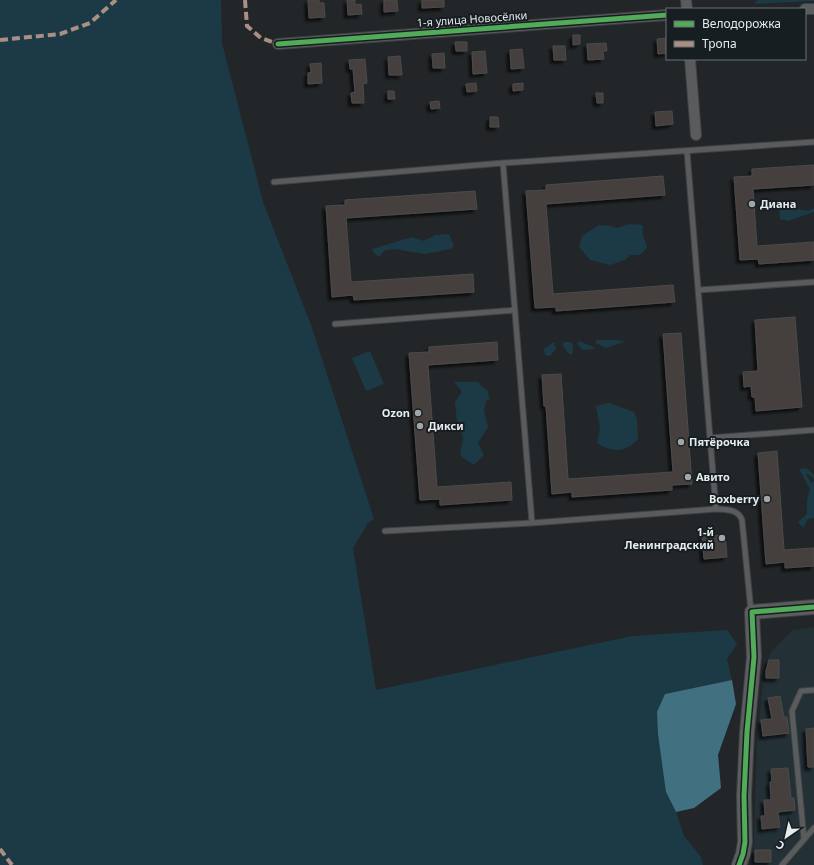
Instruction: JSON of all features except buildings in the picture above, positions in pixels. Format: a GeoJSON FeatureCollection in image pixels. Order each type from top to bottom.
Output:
{"type":"FeatureCollection","features":[{"type":"Feature","properties":{"kind":"street","name":"1-я улица Новосёлки"},"geometry":{"type":"LineString","coordinates":[[278,44],[666,15]]}},
{"type":"Feature","properties":{"kind":"street"},"geometry":{"type":"LineString","coordinates":[[690,60],[696,135]]}},
{"type":"Feature","properties":{"kind":"street"},"geometry":{"type":"LineString","coordinates":[[739,865],[744,854],[745,842],[744,796],[747,732],[754,657],[752,612],[814,607]]}},
{"type":"Feature","properties":{"kind":"lane"},"geometry":{"type":"LineString","coordinates":[[274,182],[503,163],[814,142]]}},
{"type":"Feature","properties":{"kind":"lane"},"geometry":{"type":"LineString","coordinates":[[688,151],[716,509]]}},
{"type":"Feature","properties":{"kind":"lane"},"geometry":{"type":"LineString","coordinates":[[503,163],[532,523]]}},
{"type":"Feature","properties":{"kind":"lane"},"geometry":{"type":"LineString","coordinates":[[699,290],[814,282]]}},
{"type":"Feature","properties":{"kind":"lane"},"geometry":{"type":"LineString","coordinates":[[335,324],[514,310]]}},
{"type":"Feature","properties":{"kind":"lane"},"geometry":{"type":"LineString","coordinates":[[710,438],[814,430]]}},
{"type":"Feature","properties":{"kind":"lane"},"geometry":{"type":"LineString","coordinates":[[385,532],[532,523],[716,509],[737,512],[742,520],[752,612]]}},
{"type":"Feature","properties":{"kind":"lane"},"geometry":{"type":"LineString","coordinates":[[804,839],[792,711],[800,691],[814,690]]}},
{"type":"Feature","properties":{"kind":"lane"},"geometry":{"type":"LineString","coordinates":[[782,865],[814,828]]}},
{"type":"Feature","properties":{"kind":"shaded area"},"geometry":{"type":"Polygon","coordinates":[[[0,0],[221,0],[222,43],[263,202],[311,325],[374,519],[368,523],[353,548],[376,690],[632,636],[727,630],[737,644],[727,659],[732,680],[665,694],[666,792],[676,812],[684,836],[701,857],[703,865],[0,865],[0,0]]]}},
{"type":"Feature","properties":{"kind":"shaded area"},"geometry":{"type":"Polygon","coordinates":[[[757,0],[814,0],[814,1],[754,4],[757,0]]]}},
{"type":"Feature","properties":{"kind":"shaded area"},"geometry":{"type":"Polygon","coordinates":[[[786,208],[808,211],[814,208],[814,212],[788,221],[780,219],[779,209],[786,208]]]}},
{"type":"Feature","properties":{"kind":"shaded area"},"geometry":{"type":"Polygon","coordinates":[[[629,224],[643,225],[643,235],[647,248],[640,255],[630,255],[625,260],[610,265],[590,260],[579,247],[582,236],[599,225],[617,228],[629,224]]]}},
{"type":"Feature","properties":{"kind":"shaded area"},"geometry":{"type":"Polygon","coordinates":[[[449,234],[454,246],[451,249],[425,254],[395,249],[385,250],[379,257],[373,252],[372,249],[412,237],[424,241],[435,235],[449,234]]]}},
{"type":"Feature","properties":{"kind":"shaded area"},"geometry":{"type":"Polygon","coordinates":[[[616,340],[624,342],[606,348],[596,343],[595,341],[616,340]]]}},
{"type":"Feature","properties":{"kind":"shaded area"},"geometry":{"type":"Polygon","coordinates":[[[579,341],[595,349],[582,350],[577,343],[579,341]]]}},
{"type":"Feature","properties":{"kind":"shaded area"},"geometry":{"type":"Polygon","coordinates":[[[564,342],[572,343],[572,354],[569,354],[563,346],[564,342]]]}},
{"type":"Feature","properties":{"kind":"shaded area"},"geometry":{"type":"Polygon","coordinates":[[[554,343],[556,349],[550,356],[545,355],[544,348],[548,347],[554,343]]]}},
{"type":"Feature","properties":{"kind":"shaded area"},"geometry":{"type":"Polygon","coordinates":[[[370,351],[384,384],[366,391],[352,358],[370,351]]]}},
{"type":"Feature","properties":{"kind":"shaded area"},"geometry":{"type":"Polygon","coordinates":[[[454,382],[479,382],[480,385],[487,390],[490,399],[486,401],[484,411],[488,427],[478,443],[484,455],[474,465],[463,458],[460,454],[463,440],[461,427],[457,421],[455,402],[461,393],[461,390],[454,382]]]}},
{"type":"Feature","properties":{"kind":"shaded area"},"geometry":{"type":"Polygon","coordinates":[[[609,403],[634,412],[637,419],[638,439],[633,444],[623,449],[608,449],[597,443],[600,429],[596,406],[609,403]]]}},
{"type":"Feature","properties":{"kind":"shaded area"},"geometry":{"type":"Polygon","coordinates":[[[806,468],[814,475],[814,479],[806,474],[811,483],[814,481],[814,518],[808,519],[803,528],[798,522],[807,514],[807,499],[810,489],[799,469],[806,468]]]}},
{"type":"Feature","properties":{"kind":"shaded area"},"geometry":{"type":"Polygon","coordinates":[[[814,627],[814,865],[753,865],[757,744],[764,673],[770,653],[793,630],[814,627]]]}},
{"type":"Feature","properties":{"kind":"shaded area"},"geometry":{"type":"Polygon","coordinates":[[[732,680],[736,704],[718,755],[721,788],[694,808],[676,812],[666,792],[658,734],[657,712],[665,694],[732,680]]]}},
{"type":"Feature","properties":{"kind":"marked path"},"geometry":{"type":"LineString","coordinates":[[0,40],[60,34],[90,23],[116,0]]}},
{"type":"Feature","properties":{"kind":"marked path"},"geometry":{"type":"LineString","coordinates":[[245,0],[247,26],[261,38],[278,44]]}},
{"type":"Feature","properties":{"kind":"marked path"},"geometry":{"type":"LineString","coordinates":[[0,849],[12,865]]}},
{"type":"Feature","properties":{"kind":"cycle path"},"geometry":{"type":"LineString","coordinates":[[278,44],[666,15]]}},
{"type":"Feature","properties":{"kind":"cycle path"},"geometry":{"type":"LineString","coordinates":[[739,865],[745,842],[744,796],[747,732],[754,657],[752,612],[814,607]]}},
{"type":"Feature","properties":{"kind":"place","name":"Диана"},"geometry":{"type":"Point","coordinates":[752,204]}},
{"type":"Feature","properties":{"kind":"place","name":"Ozon"},"geometry":{"type":"Point","coordinates":[418,413]}},
{"type":"Feature","properties":{"kind":"place","name":"Дикси"},"geometry":{"type":"Point","coordinates":[420,426]}},
{"type":"Feature","properties":{"kind":"place","name":"Пятёрочка"},"geometry":{"type":"Point","coordinates":[681,442]}},
{"type":"Feature","properties":{"kind":"place","name":"Авито"},"geometry":{"type":"Point","coordinates":[688,477]}},
{"type":"Feature","properties":{"kind":"place","name":"Boxberry"},"geometry":{"type":"Point","coordinates":[767,499]}},
{"type":"Feature","properties":{"kind":"place","name":"1-й Ленинградский"},"geometry":{"type":"Point","coordinates":[722,538]}}]}
